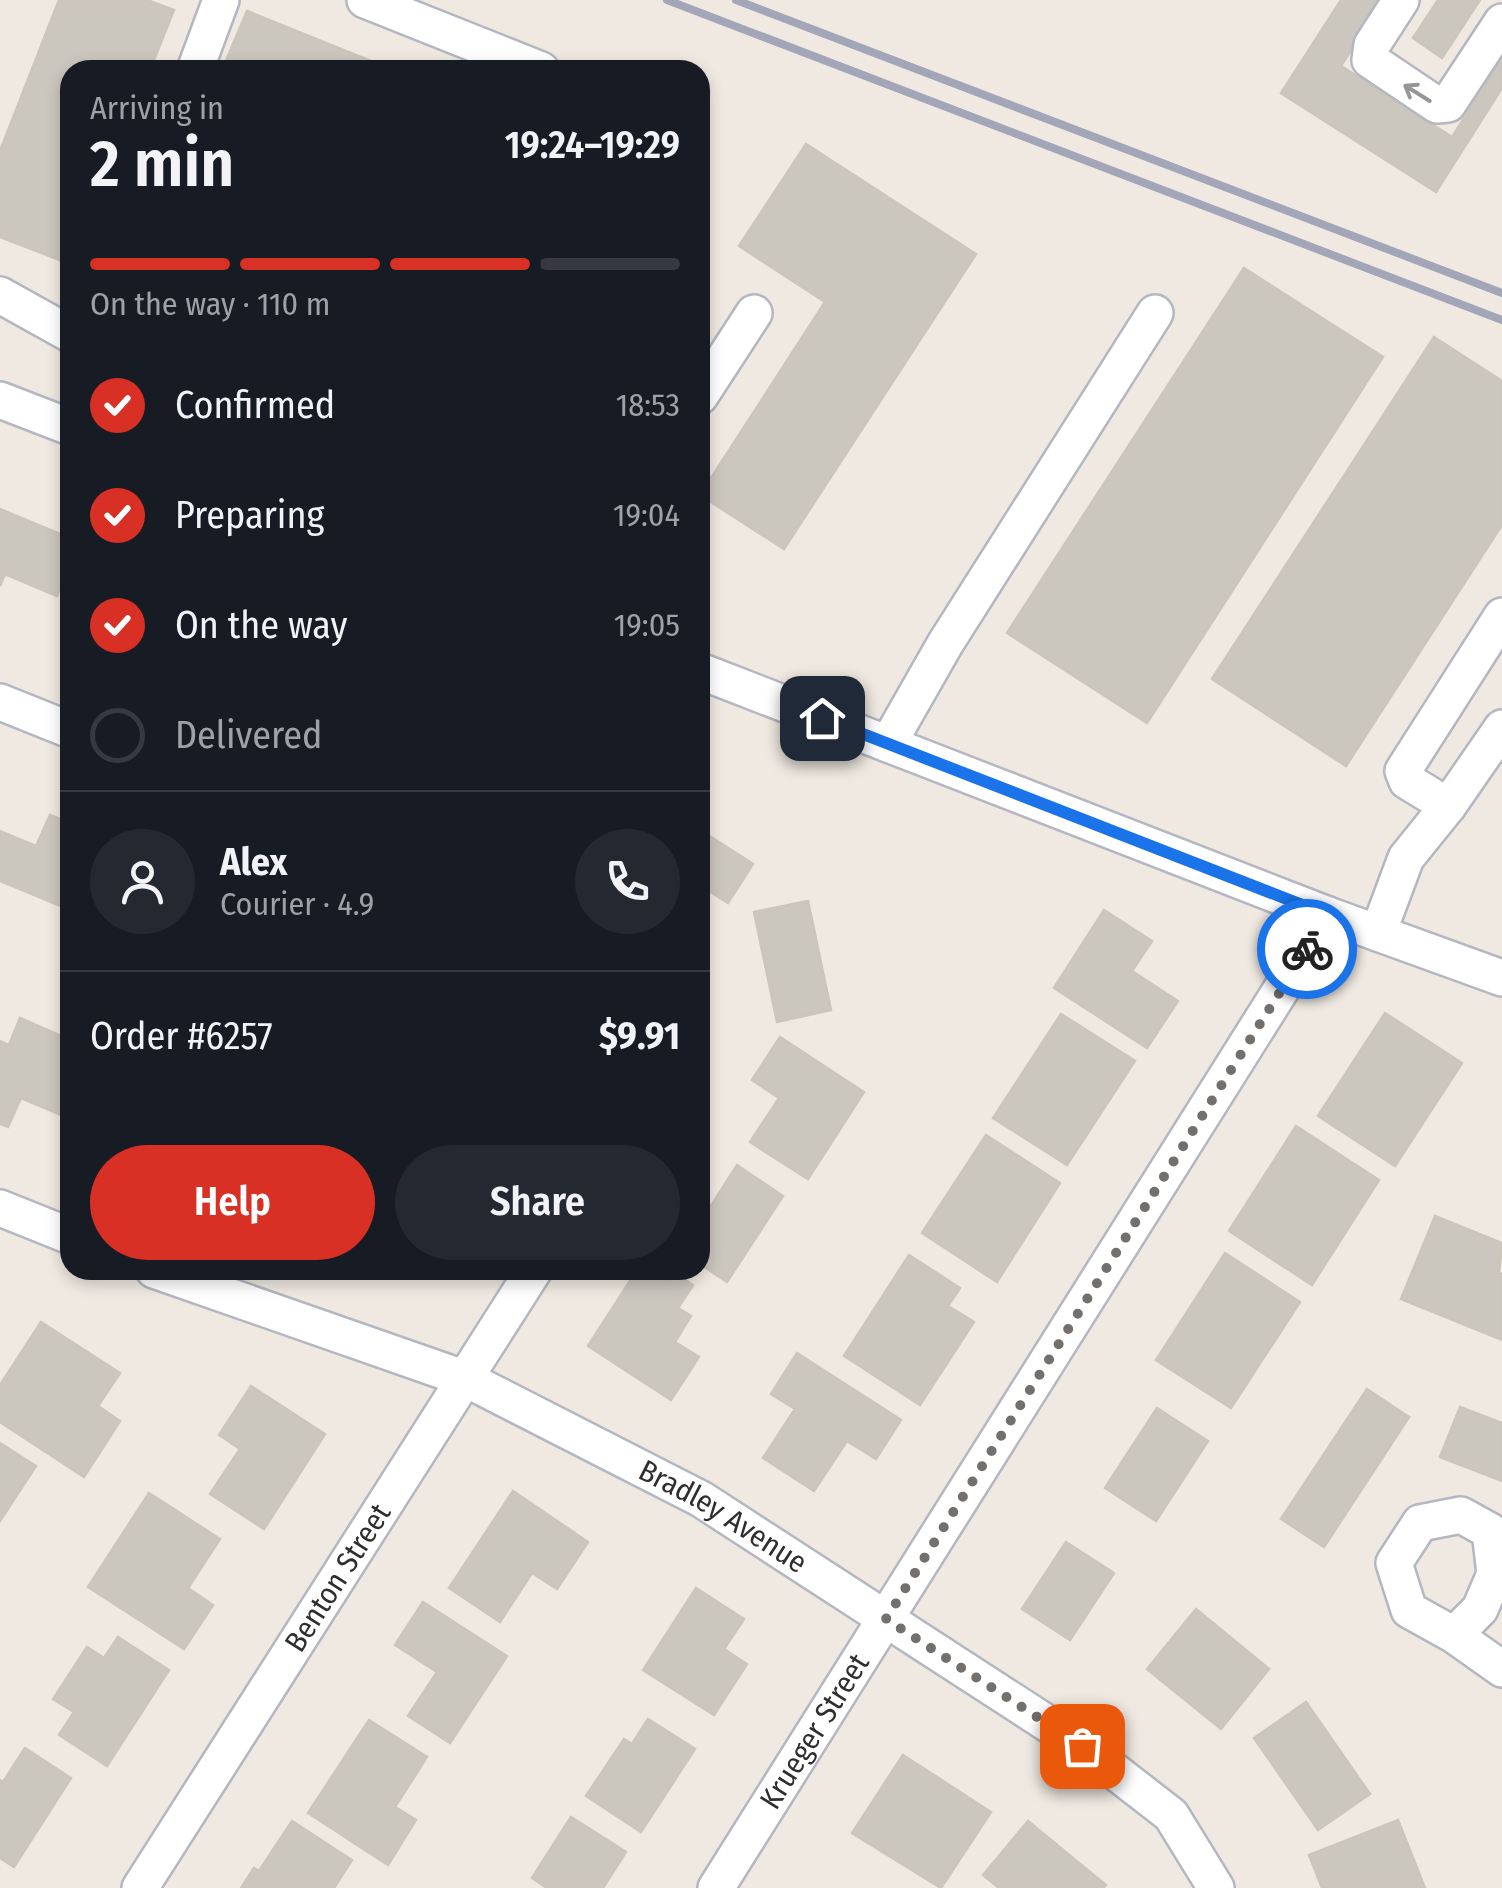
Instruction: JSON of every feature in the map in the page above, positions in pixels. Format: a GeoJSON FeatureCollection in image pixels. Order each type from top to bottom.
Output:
{"type":"FeatureCollection","features":[{"type":"Feature","properties":{"kind":"street"},"geometry":{"type":"LineString","coordinates":[[199,60],[221,0]]}},
{"type":"Feature","properties":{"kind":"street"},"geometry":{"type":"LineString","coordinates":[[365,0],[516,60]]}},
{"type":"Feature","properties":{"kind":"street"},"geometry":{"type":"LineString","coordinates":[[1401,0],[1372,46],[1370,60],[1438,105],[1448,104],[1502,22]]}},
{"type":"Feature","properties":{"kind":"street"},"geometry":{"type":"LineString","coordinates":[[0,295],[60,328]]}},
{"type":"Feature","properties":{"kind":"street"},"geometry":{"type":"LineString","coordinates":[[710,381],[754,313]]}},
{"type":"Feature","properties":{"kind":"street"},"geometry":{"type":"LineString","coordinates":[[888,744],[945,644],[1154,313]]}},
{"type":"Feature","properties":{"kind":"street"},"geometry":{"type":"LineString","coordinates":[[0,400],[60,423]]}},
{"type":"Feature","properties":{"kind":"street"},"geometry":{"type":"LineString","coordinates":[[1448,806],[1407,781],[1403,771],[1502,616]]}},
{"type":"Feature","properties":{"kind":"street"},"geometry":{"type":"LineString","coordinates":[[710,675],[1328,915],[1502,978]]}},
{"type":"Feature","properties":{"kind":"street"},"geometry":{"type":"LineString","coordinates":[[0,702],[60,726]]}},
{"type":"Feature","properties":{"kind":"street"},"geometry":{"type":"LineString","coordinates":[[1378,932],[1406,858],[1502,728]]}},
{"type":"Feature","properties":{"kind":"street","name":"Krueger Street"},"geometry":{"type":"LineString","coordinates":[[716,1888],[1328,915]]}},
{"type":"Feature","properties":{"kind":"street"},"geometry":{"type":"LineString","coordinates":[[2,1212],[60,1232]]}},
{"type":"Feature","properties":{"kind":"street","name":"Bradley Avenue"},"geometry":{"type":"LineString","coordinates":[[182,1280],[466,1380],[700,1498],[1082,1746],[1171,1815],[1216,1888]]}},
{"type":"Feature","properties":{"kind":"street","name":"Benton Street"},"geometry":{"type":"LineString","coordinates":[[140,1888],[528,1280]]}},
{"type":"Feature","properties":{"kind":"street"},"geometry":{"type":"LineString","coordinates":[[1454,1636],[1502,1669]]}},
{"type":"Feature","properties":{"kind":"building"},"geometry":{"type":"Polygon","coordinates":[[[59,0],[147,0],[174,10],[154,60],[60,60],[60,260],[0,237],[0,151],[59,0]]]}},
{"type":"Feature","properties":{"kind":"building"},"geometry":{"type":"Polygon","coordinates":[[[1341,0],[1383,0],[1341,66],[1452,137],[1502,59],[1502,88],[1436,192],[1281,93],[1341,0]]]}},
{"type":"Feature","properties":{"kind":"building"},"geometry":{"type":"Polygon","coordinates":[[[1438,0],[1480,0],[1442,58],[1413,38],[1438,0]]]}},
{"type":"Feature","properties":{"kind":"building"},"geometry":{"type":"Polygon","coordinates":[[[247,11],[368,60],[226,60],[247,11]]]}},
{"type":"Feature","properties":{"kind":"building"},"geometry":{"type":"Polygon","coordinates":[[[806,144],[976,254],[784,549],[710,501],[710,480],[825,302],[739,246],[806,144]]]}},
{"type":"Feature","properties":{"kind":"building"},"geometry":{"type":"Polygon","coordinates":[[[1244,268],[1383,357],[1147,723],[1007,633],[1244,268]]]}},
{"type":"Feature","properties":{"kind":"building"},"geometry":{"type":"Polygon","coordinates":[[[1434,337],[1502,381],[1502,525],[1346,766],[1212,679],[1434,337]]]}},
{"type":"Feature","properties":{"kind":"building"},"geometry":{"type":"Polygon","coordinates":[[[0,509],[60,534],[57,596],[5,574],[0,586],[0,509]]]}},
{"type":"Feature","properties":{"kind":"building"},"geometry":{"type":"Polygon","coordinates":[[[50,815],[60,819],[60,906],[0,881],[0,831],[36,846],[50,815]]]}},
{"type":"Feature","properties":{"kind":"building"},"geometry":{"type":"Polygon","coordinates":[[[710,836],[753,864],[728,903],[710,891],[710,836]]]}},
{"type":"Feature","properties":{"kind":"building"},"geometry":{"type":"Polygon","coordinates":[[[808,901],[831,1010],[777,1022],[754,912],[808,901]]]}},
{"type":"Feature","properties":{"kind":"building"},"geometry":{"type":"Polygon","coordinates":[[[1104,910],[1152,941],[1132,971],[1178,1001],[1147,1048],[1054,988],[1104,910]]]}},
{"type":"Feature","properties":{"kind":"building"},"geometry":{"type":"Polygon","coordinates":[[[1385,1013],[1462,1063],[1395,1166],[1318,1116],[1385,1013]]]}},
{"type":"Feature","properties":{"kind":"building"},"geometry":{"type":"Polygon","coordinates":[[[1061,1014],[1135,1061],[1067,1165],[993,1118],[1061,1014]]]}},
{"type":"Feature","properties":{"kind":"building"},"geometry":{"type":"Polygon","coordinates":[[[20,1018],[60,1036],[60,1115],[21,1098],[8,1127],[0,1124],[0,1041],[9,1045],[20,1018]]]}},
{"type":"Feature","properties":{"kind":"building"},"geometry":{"type":"Polygon","coordinates":[[[780,1037],[864,1092],[808,1179],[750,1142],[779,1098],[752,1080],[780,1037]]]}},
{"type":"Feature","properties":{"kind":"building"},"geometry":{"type":"Polygon","coordinates":[[[1296,1126],[1379,1180],[1312,1285],[1229,1231],[1296,1126]]]}},
{"type":"Feature","properties":{"kind":"building"},"geometry":{"type":"Polygon","coordinates":[[[986,1135],[1060,1183],[997,1282],[922,1233],[986,1135]]]}},
{"type":"Feature","properties":{"kind":"building"},"geometry":{"type":"Polygon","coordinates":[[[737,1165],[783,1196],[727,1282],[710,1271],[710,1207],[737,1165]]]}},
{"type":"Feature","properties":{"kind":"building"},"geometry":{"type":"Polygon","coordinates":[[[1435,1216],[1502,1243],[1502,1340],[1401,1299],[1435,1216]]]}},
{"type":"Feature","properties":{"kind":"building"},"geometry":{"type":"Polygon","coordinates":[[[1225,1253],[1300,1302],[1231,1408],[1156,1360],[1225,1253]]]}},
{"type":"Feature","properties":{"kind":"building"},"geometry":{"type":"Polygon","coordinates":[[[909,1255],[960,1288],[948,1306],[974,1322],[920,1405],[844,1356],[909,1255]]]}},
{"type":"Feature","properties":{"kind":"building"},"geometry":{"type":"Polygon","coordinates":[[[631,1280],[685,1280],[693,1285],[678,1308],[691,1316],[675,1342],[699,1357],[671,1400],[588,1346],[631,1280]]]}},
{"type":"Feature","properties":{"kind":"building"},"geometry":{"type":"Polygon","coordinates":[[[41,1322],[120,1373],[98,1406],[120,1421],[84,1477],[0,1422],[0,1385],[41,1322]]]}},
{"type":"Feature","properties":{"kind":"building"},"geometry":{"type":"Polygon","coordinates":[[[797,1353],[901,1420],[876,1459],[847,1441],[814,1491],[763,1458],[795,1409],[771,1394],[797,1353]]]}},
{"type":"Feature","properties":{"kind":"building"},"geometry":{"type":"Polygon","coordinates":[[[251,1386],[325,1434],[264,1529],[210,1494],[240,1449],[219,1435],[251,1386]]]}},
{"type":"Feature","properties":{"kind":"building"},"geometry":{"type":"Polygon","coordinates":[[[1367,1389],[1409,1417],[1324,1547],[1281,1519],[1367,1389]]]}},
{"type":"Feature","properties":{"kind":"building"},"geometry":{"type":"Polygon","coordinates":[[[1460,1407],[1502,1423],[1502,1481],[1440,1457],[1460,1407]]]}},
{"type":"Feature","properties":{"kind":"building"},"geometry":{"type":"Polygon","coordinates":[[[1157,1408],[1208,1441],[1156,1521],[1105,1488],[1157,1408]]]}},
{"type":"Feature","properties":{"kind":"building"},"geometry":{"type":"Polygon","coordinates":[[[0,1443],[36,1466],[0,1521],[0,1443]]]}},
{"type":"Feature","properties":{"kind":"building"},"geometry":{"type":"Polygon","coordinates":[[[513,1491],[588,1542],[557,1589],[532,1573],[500,1622],[449,1588],[513,1491]]]}},
{"type":"Feature","properties":{"kind":"building"},"geometry":{"type":"Polygon","coordinates":[[[149,1493],[220,1539],[188,1588],[213,1605],[184,1649],[88,1587],[149,1493]]]}},
{"type":"Feature","properties":{"kind":"building"},"geometry":{"type":"Polygon","coordinates":[[[1066,1542],[1114,1573],[1070,1640],[1022,1609],[1066,1542]]]}},
{"type":"Feature","properties":{"kind":"building"},"geometry":{"type":"Polygon","coordinates":[[[696,1588],[744,1619],[724,1649],[747,1664],[714,1715],[643,1670],[696,1588]]]}},
{"type":"Feature","properties":{"kind":"building"},"geometry":{"type":"Polygon","coordinates":[[[423,1602],[507,1656],[450,1743],[408,1716],[437,1672],[395,1645],[423,1602]]]}},
{"type":"Feature","properties":{"kind":"building"},"geometry":{"type":"Polygon","coordinates":[[[1196,1609],[1269,1669],[1221,1729],[1147,1669],[1196,1609]]]}},
{"type":"Feature","properties":{"kind":"building"},"geometry":{"type":"Polygon","coordinates":[[[118,1637],[169,1670],[107,1766],[59,1735],[74,1712],[53,1699],[87,1647],[104,1658],[118,1637]]]}},
{"type":"Feature","properties":{"kind":"building"},"geometry":{"type":"Polygon","coordinates":[[[1306,1702],[1370,1794],[1318,1830],[1254,1738],[1306,1702]]]}},
{"type":"Feature","properties":{"kind":"building"},"geometry":{"type":"Polygon","coordinates":[[[648,1719],[695,1749],[641,1832],[586,1796],[624,1739],[632,1744],[648,1719]]]}},
{"type":"Feature","properties":{"kind":"building"},"geometry":{"type":"Polygon","coordinates":[[[369,1720],[427,1757],[395,1807],[416,1820],[388,1865],[308,1813],[369,1720]]]}},
{"type":"Feature","properties":{"kind":"building"},"geometry":{"type":"Polygon","coordinates":[[[25,1748],[71,1778],[14,1867],[0,1858],[0,1780],[3,1782],[25,1748]]]}},
{"type":"Feature","properties":{"kind":"building"},"geometry":{"type":"Polygon","coordinates":[[[903,1755],[991,1812],[941,1888],[852,1833],[903,1755]]]}},
{"type":"Feature","properties":{"kind":"building"},"geometry":{"type":"Polygon","coordinates":[[[571,1817],[626,1852],[603,1888],[547,1888],[532,1878],[571,1817]]]}},
{"type":"Feature","properties":{"kind":"building"},"geometry":{"type":"Polygon","coordinates":[[[1398,1820],[1425,1888],[1322,1888],[1309,1855],[1398,1820]]]}},
{"type":"Feature","properties":{"kind":"building"},"geometry":{"type":"Polygon","coordinates":[[[292,1821],[352,1860],[334,1888],[241,1888],[254,1868],[259,1871],[292,1821]]]}},
{"type":"Feature","properties":{"kind":"building"},"geometry":{"type":"Polygon","coordinates":[[[1028,1821],[1106,1885],[999,1888],[983,1875],[1028,1821]]]}},
{"type":"Feature","properties":{"kind":"railway"},"geometry":{"type":"LineString","coordinates":[[667,0],[1502,320]]}},
{"type":"Feature","properties":{"kind":"railway"},"geometry":{"type":"LineString","coordinates":[[736,0],[1502,293]]}},
{"type":"Feature","properties":{"kind":"way so far"},"geometry":{"type":"LineString","coordinates":[[1082,1746],[886,1619],[1307,949]]}},
{"type":"Feature","properties":{"kind":"route"},"geometry":{"type":"LineString","coordinates":[[822,718],[1328,915],[1307,949]]}}]}
